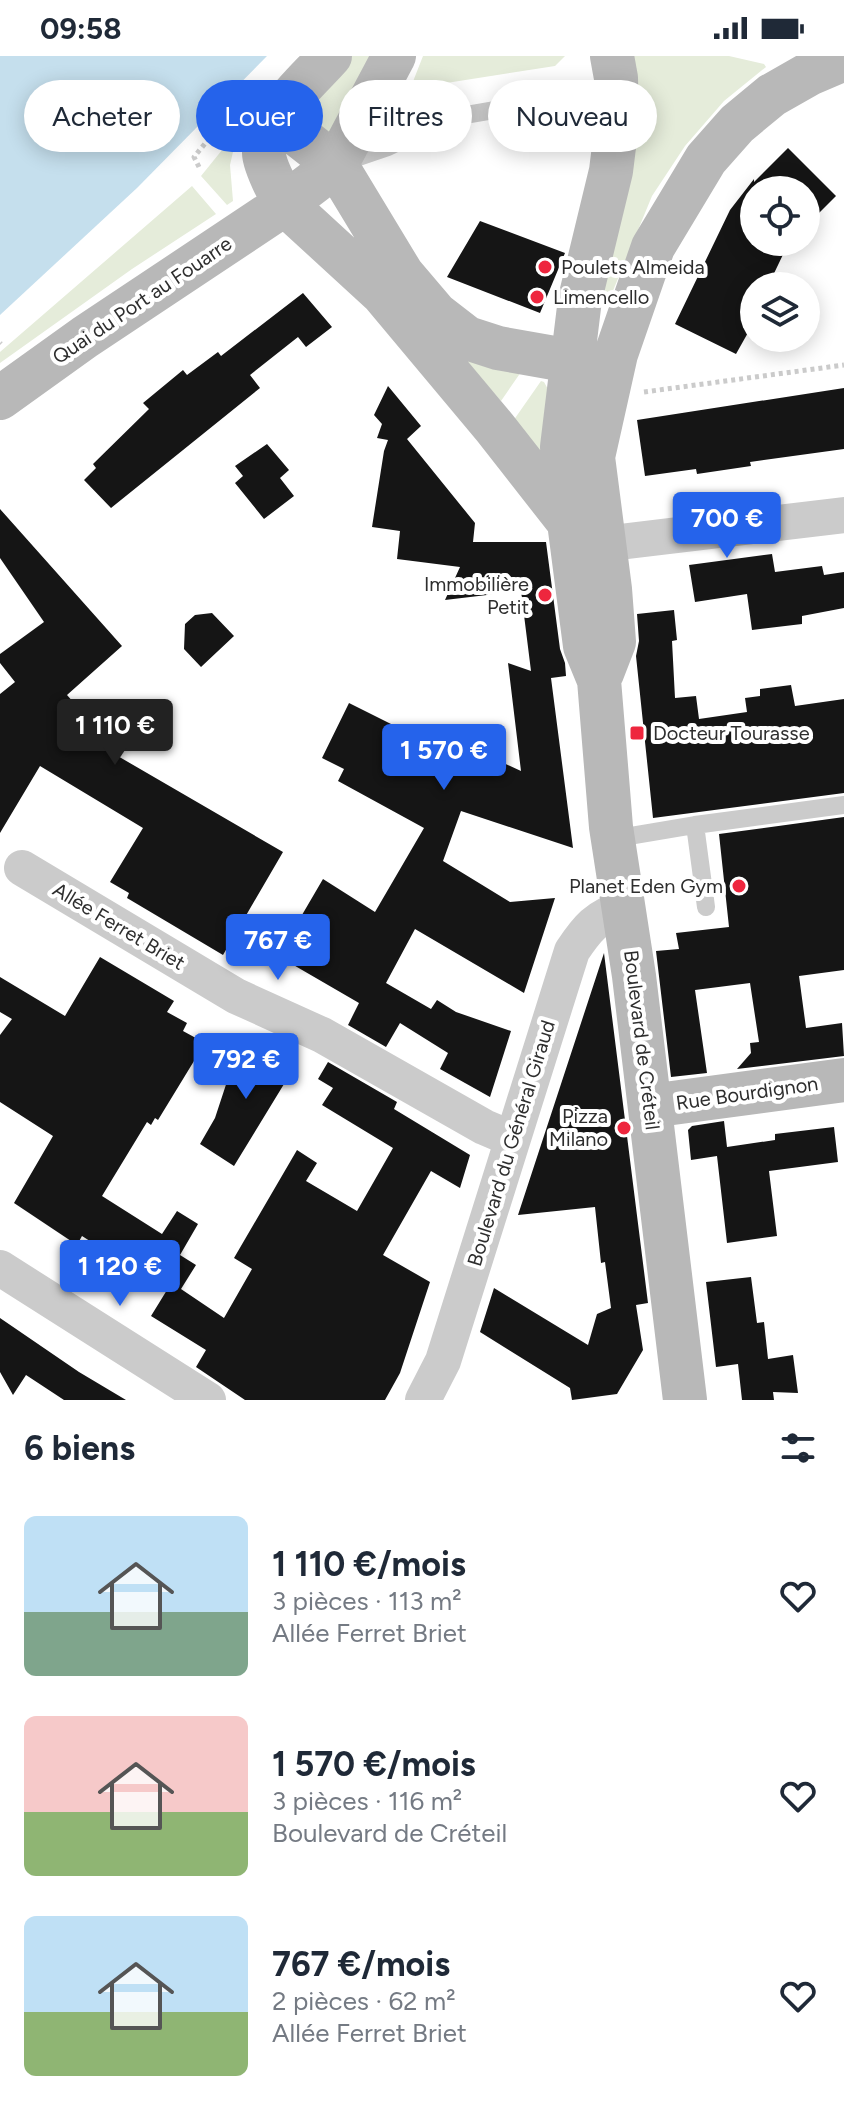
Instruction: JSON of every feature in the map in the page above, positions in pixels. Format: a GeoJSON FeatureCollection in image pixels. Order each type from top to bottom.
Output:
{"type":"FeatureCollection","features":[{"type":"Feature","properties":{"kind":"main road"},"geometry":{"type":"LineString","coordinates":[[298,80],[330,56]]}},
{"type":"Feature","properties":{"kind":"main road"},"geometry":{"type":"LineString","coordinates":[[336,165],[394,56]]}},
{"type":"Feature","properties":{"kind":"main road","name":"Boulevard de Créteil"},"geometry":{"type":"LineString","coordinates":[[612,56],[616,80]]}},
{"type":"Feature","properties":{"kind":"main road","name":"Boulevard de Créteil"},"geometry":{"type":"LineString","coordinates":[[685,1400],[650,1106],[612,839],[599,680],[585,646],[586,534],[593,457],[626,389],[616,354],[653,247],[706,159],[737,124],[772,95],[844,59]]}},
{"type":"Feature","properties":{"kind":"main road"},"geometry":{"type":"LineString","coordinates":[[264,152],[285,204],[382,293],[586,534]]}},
{"type":"Feature","properties":{"kind":"main road"},"geometry":{"type":"LineString","coordinates":[[317,152],[336,165],[402,274],[436,314],[467,338],[498,348],[571,361],[626,389]]}},
{"type":"Feature","properties":{"kind":"main road","name":"Boulevard de Créteil"},"geometry":{"type":"LineString","coordinates":[[586,534],[562,447],[580,299],[613,152]]}},
{"type":"Feature","properties":{"kind":"main road","name":"Quai du Port au Fouarre"},"geometry":{"type":"LineString","coordinates":[[0,398],[85,337],[285,204],[336,165]]}},
{"type":"Feature","properties":{"kind":"main road","name":"Rue Bourdignon"},"geometry":{"type":"LineString","coordinates":[[650,1106],[844,1080]]}},
{"type":"Feature","properties":{"kind":"street"},"geometry":{"type":"LineString","coordinates":[[586,534],[844,515]]}},
{"type":"Feature","properties":{"kind":"street","name":"Allée Ferret Briet"},"geometry":{"type":"LineString","coordinates":[[22,868],[236,996],[322,1035],[484,1127],[512,1139]]}},
{"type":"Feature","properties":{"kind":"street","name":"Boulevard du Général Giraud"},"geometry":{"type":"LineString","coordinates":[[423,1400],[443,1361],[572,951],[590,925],[609,912],[624,909]]}},
{"type":"Feature","properties":{"kind":"street"},"geometry":{"type":"LineString","coordinates":[[0,1268],[208,1400]]}},
{"type":"Feature","properties":{"kind":"lane"},"geometry":{"type":"LineString","coordinates":[[336,165],[388,147],[448,118],[488,111]]}},
{"type":"Feature","properties":{"kind":"lane"},"geometry":{"type":"LineString","coordinates":[[612,839],[844,805]]}},
{"type":"Feature","properties":{"kind":"lane"},"geometry":{"type":"LineString","coordinates":[[695,825],[706,907]]}},
{"type":"Feature","properties":{"kind":"path"},"geometry":{"type":"LineString","coordinates":[[199,167],[194,157],[201,152]]}},
{"type":"Feature","properties":{"kind":"path"},"geometry":{"type":"LineString","coordinates":[[626,389],[844,365]]}},
{"type":"Feature","properties":{"kind":"green space"},"geometry":{"type":"Polygon","coordinates":[[[345,56],[377,56],[363,80],[339,80],[339,120],[329,137],[323,134],[323,82],[345,56]]]}},
{"type":"Feature","properties":{"kind":"green space"},"geometry":{"type":"Polygon","coordinates":[[[423,56],[565,56],[555,66],[466,80],[414,80],[423,56]]]}},
{"type":"Feature","properties":{"kind":"green space"},"geometry":{"type":"Polygon","coordinates":[[[631,56],[729,56],[766,67],[724,101],[685,146],[652,196],[610,298],[600,295],[619,152],[657,152],[657,80],[628,80],[631,56]]]}},
{"type":"Feature","properties":{"kind":"green space"},"geometry":{"type":"Polygon","coordinates":[[[220,152],[233,152],[230,165],[233,201],[227,205],[201,176],[220,152]]]}},
{"type":"Feature","properties":{"kind":"green space"},"geometry":{"type":"Polygon","coordinates":[[[192,186],[216,214],[132,269],[0,363],[0,352],[192,186]]]}},
{"type":"Feature","properties":{"kind":"green space"},"geometry":{"type":"Polygon","coordinates":[[[461,356],[521,372],[501,401],[461,356]]]}},
{"type":"Feature","properties":{"kind":"green space"},"geometry":{"type":"Polygon","coordinates":[[[541,381],[549,391],[546,456],[511,424],[541,381]]]}},
{"type":"Feature","properties":{"kind":"water"},"geometry":{"type":"Polygon","coordinates":[[[0,56],[267,56],[243,80],[196,80],[196,128],[180,144],[180,80],[24,80],[24,152],[172,152],[0,315],[0,56]]]}},
{"type":"Feature","properties":{"kind":"building"},"geometry":{"type":"Polygon","coordinates":[[[788,148],[816,176],[760,176],[788,148]]]}},
{"type":"Feature","properties":{"kind":"building"},"geometry":{"type":"Polygon","coordinates":[[[820,180],[836,196],[820,212],[820,180]]]}},
{"type":"Feature","properties":{"kind":"building"},"geometry":{"type":"Polygon","coordinates":[[[740,197],[740,256],[782,256],[775,272],[740,272],[740,347],[736,354],[675,324],[730,210],[740,197]]]}},
{"type":"Feature","properties":{"kind":"building"},"geometry":{"type":"Polygon","coordinates":[[[480,221],[565,253],[540,313],[447,277],[480,221]]]}},
{"type":"Feature","properties":{"kind":"building"},"geometry":{"type":"Polygon","coordinates":[[[303,293],[332,327],[306,347],[298,337],[250,375],[260,388],[111,508],[84,480],[96,468],[93,464],[149,409],[143,403],[183,370],[187,375],[218,352],[221,356],[303,293]]]}},
{"type":"Feature","properties":{"kind":"building"},"geometry":{"type":"Polygon","coordinates":[[[388,386],[421,426],[407,439],[475,523],[473,542],[546,542],[560,649],[565,663],[566,676],[551,678],[573,848],[461,811],[443,861],[510,902],[555,898],[524,993],[415,929],[386,983],[431,1009],[437,1000],[456,1012],[511,1031],[490,1097],[440,1069],[448,1053],[400,1023],[386,1047],[348,1025],[359,1003],[278,956],[323,879],[375,912],[424,828],[338,781],[344,769],[322,758],[349,703],[445,751],[451,739],[521,771],[508,663],[531,671],[521,591],[445,600],[460,567],[397,559],[400,531],[372,527],[388,440],[377,438],[382,424],[374,415],[388,386]]]}},
{"type":"Feature","properties":{"kind":"building"},"geometry":{"type":"Polygon","coordinates":[[[844,388],[844,449],[750,462],[751,466],[697,474],[696,469],[645,476],[637,420],[844,388]]]}},
{"type":"Feature","properties":{"kind":"building"},"geometry":{"type":"Polygon","coordinates":[[[267,444],[289,470],[280,478],[294,496],[264,519],[235,483],[243,476],[235,466],[267,444]]]}},
{"type":"Feature","properties":{"kind":"building"},"geometry":{"type":"Polygon","coordinates":[[[0,509],[122,646],[67,695],[89,720],[70,732],[116,755],[283,852],[223,955],[127,898],[129,893],[110,882],[143,828],[40,766],[0,833],[0,694],[15,682],[0,663],[0,654],[44,622],[0,558],[0,509]]]}},
{"type":"Feature","properties":{"kind":"building"},"geometry":{"type":"Polygon","coordinates":[[[772,554],[775,572],[822,566],[824,575],[844,572],[844,608],[802,616],[802,624],[752,630],[747,594],[695,602],[689,565],[772,554]]]}},
{"type":"Feature","properties":{"kind":"building"},"geometry":{"type":"Polygon","coordinates":[[[674,610],[677,640],[672,641],[675,698],[696,696],[699,719],[747,712],[745,698],[760,696],[760,689],[791,685],[795,706],[844,699],[844,793],[653,818],[636,656],[639,641],[637,614],[674,610]]]}},
{"type":"Feature","properties":{"kind":"building"},"geometry":{"type":"Polygon","coordinates":[[[212,613],[234,636],[201,667],[184,649],[185,624],[195,615],[212,613]]]}},
{"type":"Feature","properties":{"kind":"building"},"geometry":{"type":"Polygon","coordinates":[[[844,817],[844,970],[799,976],[806,1028],[842,1023],[844,1056],[737,1069],[751,1053],[750,1043],[759,1042],[750,983],[695,990],[707,1073],[671,1077],[656,951],[679,949],[676,933],[729,927],[719,834],[844,817]]]}},
{"type":"Feature","properties":{"kind":"building"},"geometry":{"type":"Polygon","coordinates":[[[604,953],[648,1303],[636,1305],[643,1350],[617,1394],[572,1400],[570,1388],[480,1332],[494,1288],[588,1345],[597,1314],[611,1308],[605,1262],[601,1263],[595,1207],[518,1215],[604,953]]]}},
{"type":"Feature","properties":{"kind":"building"},"geometry":{"type":"Polygon","coordinates":[[[100,957],[174,1001],[167,1012],[187,1023],[183,1031],[205,1043],[158,1120],[155,1118],[151,1125],[147,1122],[102,1196],[162,1234],[177,1211],[198,1224],[180,1255],[196,1265],[181,1289],[224,1318],[252,1269],[234,1258],[297,1150],[317,1163],[306,1181],[357,1211],[393,1148],[322,1105],[333,1088],[318,1079],[328,1062],[397,1102],[394,1109],[470,1155],[460,1188],[431,1171],[383,1255],[430,1282],[400,1373],[385,1400],[245,1400],[196,1367],[206,1350],[151,1316],[167,1290],[82,1236],[77,1245],[14,1203],[53,1136],[0,1102],[0,1035],[12,1019],[0,1012],[0,977],[65,1016],[100,957]]]}},
{"type":"Feature","properties":{"kind":"building"},"geometry":{"type":"Polygon","coordinates":[[[258,1043],[295,1066],[234,1166],[200,1144],[215,1118],[239,1045],[252,1053],[258,1043]]]}},
{"type":"Feature","properties":{"kind":"building"},"geometry":{"type":"Polygon","coordinates":[[[724,1121],[727,1147],[775,1140],[775,1134],[834,1127],[838,1162],[769,1171],[777,1236],[727,1243],[717,1156],[691,1160],[688,1130],[692,1126],[724,1121]]]}},
{"type":"Feature","properties":{"kind":"building"},"geometry":{"type":"Polygon","coordinates":[[[751,1277],[757,1323],[764,1322],[768,1359],[793,1355],[798,1393],[773,1392],[774,1400],[742,1400],[738,1364],[716,1367],[706,1282],[751,1277]]]}},
{"type":"Feature","properties":{"kind":"building"},"geometry":{"type":"Polygon","coordinates":[[[0,1318],[126,1400],[64,1400],[26,1375],[13,1395],[0,1372],[0,1318]]]}},
{"type":"Feature","properties":{"kind":"place","name":"Poulets Almeida"},"geometry":{"type":"Point","coordinates":[545,267]}},
{"type":"Feature","properties":{"kind":"place","name":"Limencello"},"geometry":{"type":"Point","coordinates":[537,297]}},
{"type":"Feature","properties":{"kind":"place","name":"Immobilière Petit"},"geometry":{"type":"Point","coordinates":[545,595]}},
{"type":"Feature","properties":{"kind":"place","name":"Docteur Tourasse"},"geometry":{"type":"Point","coordinates":[637,733]}},
{"type":"Feature","properties":{"kind":"place","name":"Planet Eden Gym"},"geometry":{"type":"Point","coordinates":[739,886]}},
{"type":"Feature","properties":{"kind":"place","name":"Pizza Milano"},"geometry":{"type":"Point","coordinates":[624,1128]}}]}
